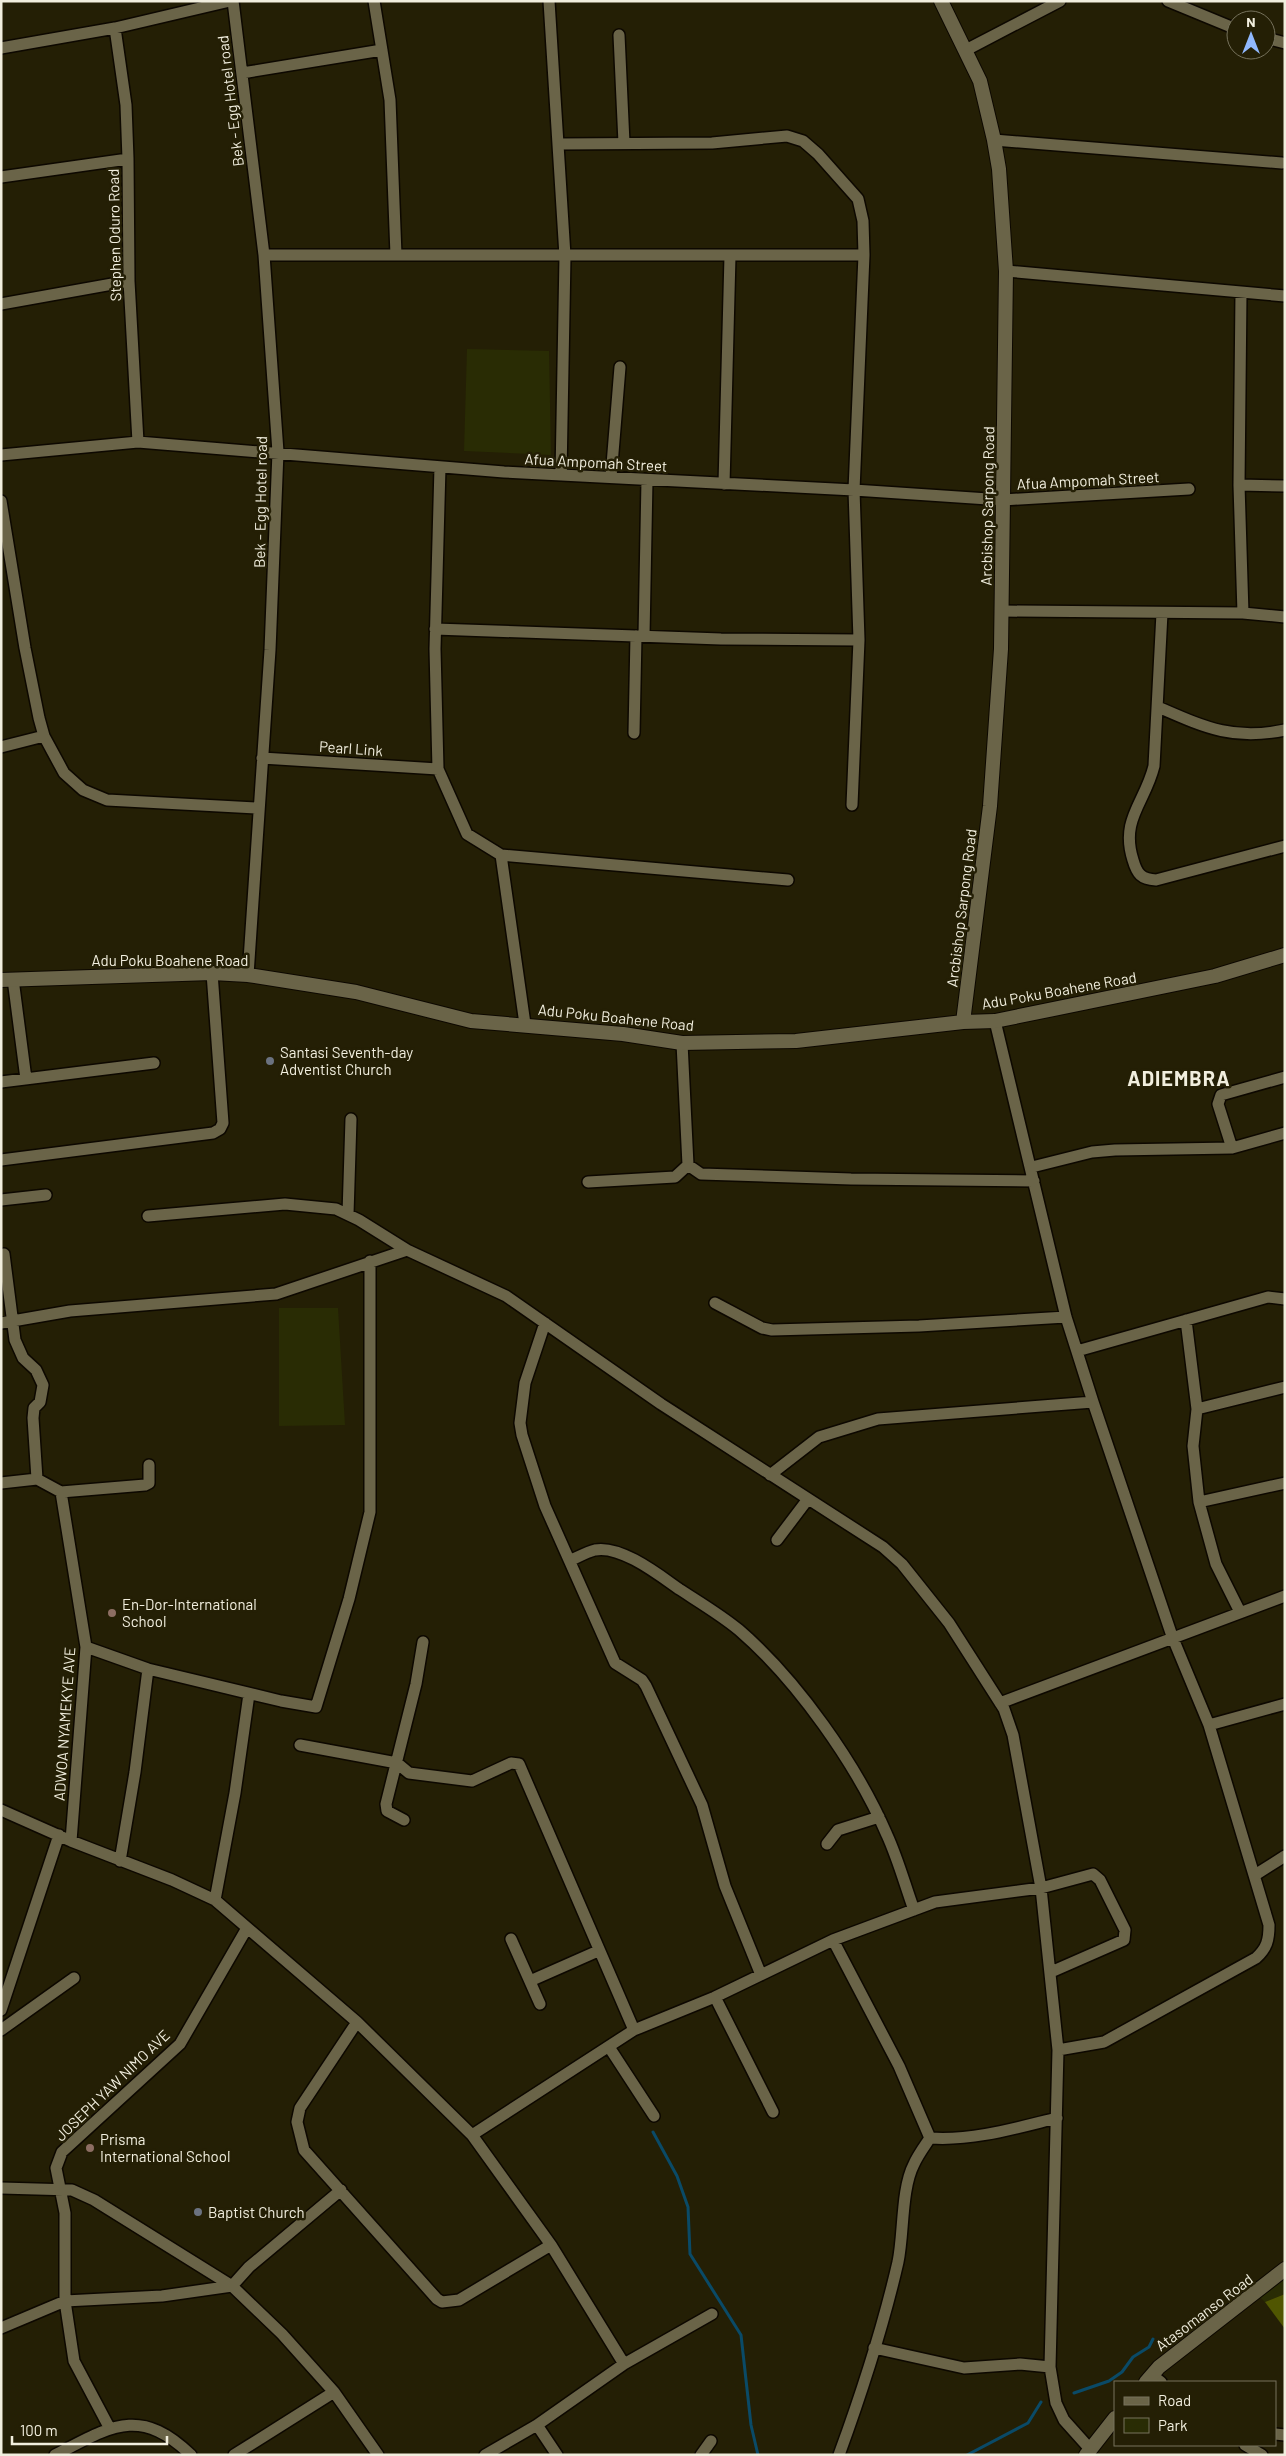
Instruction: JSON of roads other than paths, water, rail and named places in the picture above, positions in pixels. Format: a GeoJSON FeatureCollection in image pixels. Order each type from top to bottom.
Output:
{"type":"FeatureCollection","features":[{"type":"Feature","properties":{"kind":"street"},"geometry":{"type":"LineString","coordinates":[[1,48],[115,28],[231,1]]}},
{"type":"Feature","properties":{"kind":"street","name":"Bek - Egg Hotel road"},"geometry":{"type":"LineString","coordinates":[[231,1],[242,73],[264,254],[278,452],[270,640],[248,974]]}},
{"type":"Feature","properties":{"kind":"street"},"geometry":{"type":"LineString","coordinates":[[374,1],[391,114],[396,255]]}},
{"type":"Feature","properties":{"kind":"street"},"geometry":{"type":"LineString","coordinates":[[549,1],[565,256],[561,475]]}},
{"type":"Feature","properties":{"kind":"street","name":"Arcbishop Sarpong Road"},"geometry":{"type":"LineString","coordinates":[[940,1],[980,81],[999,169],[1006,271],[1002,611],[990,806],[963,1022]]}},
{"type":"Feature","properties":{"kind":"street"},"geometry":{"type":"LineString","coordinates":[[966,50],[1060,1]]}},
{"type":"Feature","properties":{"kind":"street"},"geometry":{"type":"LineString","coordinates":[[1168,1],[1226,25]]}},
{"type":"Feature","properties":{"kind":"street","name":"Stephen Oduro Road"},"geometry":{"type":"LineString","coordinates":[[115,28],[126,105],[129,282],[138,442]]}},
{"type":"Feature","properties":{"kind":"street"},"geometry":{"type":"LineString","coordinates":[[619,35],[624,143]]}},
{"type":"Feature","properties":{"kind":"street"},"geometry":{"type":"LineString","coordinates":[[242,73],[382,50]]}},
{"type":"Feature","properties":{"kind":"street"},"geometry":{"type":"LineString","coordinates":[[559,144],[712,143],[787,136],[803,141],[824,160],[858,199],[863,221],[864,255],[854,490],[859,640],[852,805]]}},
{"type":"Feature","properties":{"kind":"street"},"geometry":{"type":"LineString","coordinates":[[994,140],[1282,163]]}},
{"type":"Feature","properties":{"kind":"street"},"geometry":{"type":"LineString","coordinates":[[1,177],[128,159]]}},
{"type":"Feature","properties":{"kind":"street"},"geometry":{"type":"LineString","coordinates":[[264,254],[864,255]]}},
{"type":"Feature","properties":{"kind":"street"},"geometry":{"type":"LineString","coordinates":[[724,484],[730,256]]}},
{"type":"Feature","properties":{"kind":"street"},"geometry":{"type":"LineString","coordinates":[[1006,271],[1285,296]]}},
{"type":"Feature","properties":{"kind":"street"},"geometry":{"type":"LineString","coordinates":[[1,304],[129,282]]}},
{"type":"Feature","properties":{"kind":"street"},"geometry":{"type":"LineString","coordinates":[[1242,293],[1239,485],[1243,613]]}},
{"type":"Feature","properties":{"kind":"street"},"geometry":{"type":"LineString","coordinates":[[611,477],[620,367]]}},
{"type":"Feature","properties":{"kind":"street","name":"Afua Ampomah Street"},"geometry":{"type":"LineString","coordinates":[[1,454],[138,442],[278,452],[440,467],[1003,500],[1189,489]]}},
{"type":"Feature","properties":{"kind":"street"},"geometry":{"type":"LineString","coordinates":[[440,467],[435,629],[438,768],[467,834],[501,854],[788,880]]}},
{"type":"Feature","properties":{"kind":"street"},"geometry":{"type":"LineString","coordinates":[[634,733],[647,480]]}},
{"type":"Feature","properties":{"kind":"street"},"geometry":{"type":"LineString","coordinates":[[1239,485],[1285,486]]}},
{"type":"Feature","properties":{"kind":"street"},"geometry":{"type":"LineString","coordinates":[[1,501],[25,648],[44,736],[64,773],[83,790],[108,800],[258,808]]}},
{"type":"Feature","properties":{"kind":"street"},"geometry":{"type":"LineString","coordinates":[[1002,611],[1243,613],[1285,617]]}},
{"type":"Feature","properties":{"kind":"street"},"geometry":{"type":"LineString","coordinates":[[1162,613],[1154,766],[1151,780],[1129,829],[1128,846],[1138,875],[1156,880],[1285,846]]}},
{"type":"Feature","properties":{"kind":"street"},"geometry":{"type":"LineString","coordinates":[[435,629],[640,636],[859,640]]}},
{"type":"Feature","properties":{"kind":"street"},"geometry":{"type":"LineString","coordinates":[[1158,707],[1217,731],[1265,734],[1285,730]]}},
{"type":"Feature","properties":{"kind":"street"},"geometry":{"type":"LineString","coordinates":[[1,747],[44,736]]}},
{"type":"Feature","properties":{"kind":"street","name":"Pearl Link"},"geometry":{"type":"LineString","coordinates":[[262,758],[438,768]]}},
{"type":"Feature","properties":{"kind":"street"},"geometry":{"type":"LineString","coordinates":[[501,854],[526,1024]]}},
{"type":"Feature","properties":{"kind":"street","name":"Adu Poku Boahene Road"},"geometry":{"type":"LineString","coordinates":[[7,980],[212,973],[248,974],[356,992],[471,1021],[526,1024],[682,1042],[796,1041],[963,1022],[995,1021],[1215,976],[1285,955]]}},
{"type":"Feature","properties":{"kind":"street"},"geometry":{"type":"LineString","coordinates":[[1,1160],[212,1133],[220,1129],[223,1123],[212,973]]}},
{"type":"Feature","properties":{"kind":"street"},"geometry":{"type":"LineString","coordinates":[[7,980],[26,1079]]}},
{"type":"Feature","properties":{"kind":"street"},"geometry":{"type":"LineString","coordinates":[[995,1021],[1032,1167],[1066,1316],[1172,1636],[1208,1725],[1269,1925],[1269,1940],[1264,1950],[1256,1958],[1104,2042],[1058,2050]]}},
{"type":"Feature","properties":{"kind":"street"},"geometry":{"type":"LineString","coordinates":[[682,1042],[688,1165]]}},
{"type":"Feature","properties":{"kind":"street"},"geometry":{"type":"LineString","coordinates":[[1,1082],[154,1063]]}},
{"type":"Feature","properties":{"kind":"street"},"geometry":{"type":"LineString","coordinates":[[1232,1148],[1218,1104],[1221,1094],[1285,1077]]}},
{"type":"Feature","properties":{"kind":"street"},"geometry":{"type":"LineString","coordinates":[[348,1214],[351,1119]]}},
{"type":"Feature","properties":{"kind":"street"},"geometry":{"type":"LineString","coordinates":[[1032,1167],[1092,1152],[1232,1148],[1285,1133]]}},
{"type":"Feature","properties":{"kind":"street"},"geometry":{"type":"LineString","coordinates":[[688,1165],[701,1174],[851,1179],[1034,1181]]}},
{"type":"Feature","properties":{"kind":"street"},"geometry":{"type":"LineString","coordinates":[[588,1182],[675,1177],[688,1165]]}},
{"type":"Feature","properties":{"kind":"street"},"geometry":{"type":"LineString","coordinates":[[1,1200],[46,1195]]}},
{"type":"Feature","properties":{"kind":"street"},"geometry":{"type":"LineString","coordinates":[[148,1216],[285,1204],[336,1209],[348,1214],[406,1250],[506,1296],[661,1404],[882,1547],[902,1564],[949,1623],[1000,1703],[1010,1721],[1014,1735],[1041,1888],[1058,2050],[1050,2367],[1056,2403],[1064,2420],[1088,2452],[1114,2419]]}},
{"type":"Feature","properties":{"kind":"street"},"geometry":{"type":"LineString","coordinates":[[7,1322],[70,1311],[276,1294],[406,1250]]}},
{"type":"Feature","properties":{"kind":"street"},"geometry":{"type":"LineString","coordinates":[[4,1254],[7,1322],[22,1358],[36,1370],[44,1384],[40,1402],[34,1408],[33,1418],[37,1479]]}},
{"type":"Feature","properties":{"kind":"street"},"geometry":{"type":"LineString","coordinates":[[86,1647],[148,1670],[249,1694],[316,1707],[349,1599],[370,1512],[370,1261]]}},
{"type":"Feature","properties":{"kind":"street"},"geometry":{"type":"LineString","coordinates":[[1077,1350],[1268,1297],[1285,1299]]}},
{"type":"Feature","properties":{"kind":"street"},"geometry":{"type":"LineString","coordinates":[[715,1303],[768,1330],[919,1326],[1066,1316]]}},
{"type":"Feature","properties":{"kind":"street"},"geometry":{"type":"LineString","coordinates":[[1186,1320],[1197,1409],[1192,1446],[1199,1502],[1216,1564],[1240,1612]]}},
{"type":"Feature","properties":{"kind":"street"},"geometry":{"type":"LineString","coordinates":[[545,1323],[525,1383],[520,1423],[522,1435],[545,1506],[571,1560],[615,1664],[642,1680],[646,1686],[702,1805],[725,1886],[761,1975]]}},
{"type":"Feature","properties":{"kind":"street"},"geometry":{"type":"LineString","coordinates":[[1197,1409],[1285,1387]]}},
{"type":"Feature","properties":{"kind":"street"},"geometry":{"type":"LineString","coordinates":[[770,1475],[819,1437],[878,1419],[1093,1402]]}},
{"type":"Feature","properties":{"kind":"street"},"geometry":{"type":"LineString","coordinates":[[1,1483],[37,1479],[61,1492],[145,1485],[148,1483],[149,1465]]}},
{"type":"Feature","properties":{"kind":"street"},"geometry":{"type":"LineString","coordinates":[[1199,1502],[1285,1482]]}},
{"type":"Feature","properties":{"kind":"street","name":"ADWOA NYAMEKYE AVE"},"geometry":{"type":"LineString","coordinates":[[61,1492],[86,1647],[71,1841]]}},
{"type":"Feature","properties":{"kind":"street"},"geometry":{"type":"LineString","coordinates":[[777,1540],[808,1499]]}},
{"type":"Feature","properties":{"kind":"street"},"geometry":{"type":"LineString","coordinates":[[571,1560],[594,1550],[610,1550],[644,1565],[738,1630],[783,1674],[818,1720],[864,1787],[888,1835],[914,1910]]}},
{"type":"Feature","properties":{"kind":"street"},"geometry":{"type":"LineString","coordinates":[[1000,1703],[1172,1636],[1285,1596]]}},
{"type":"Feature","properties":{"kind":"street"},"geometry":{"type":"LineString","coordinates":[[404,1820],[385,1808],[416,1684],[423,1642]]}},
{"type":"Feature","properties":{"kind":"street"},"geometry":{"type":"LineString","coordinates":[[120,1861],[135,1772],[148,1670]]}},
{"type":"Feature","properties":{"kind":"street"},"geometry":{"type":"LineString","coordinates":[[216,1900],[235,1793],[249,1694]]}},
{"type":"Feature","properties":{"kind":"street"},"geometry":{"type":"LineString","coordinates":[[1208,1725],[1285,1704]]}},
{"type":"Feature","properties":{"kind":"street"},"geometry":{"type":"LineString","coordinates":[[300,1745],[396,1763],[409,1773],[472,1781],[511,1763],[521,1766],[598,1951],[634,2030]]}},
{"type":"Feature","properties":{"kind":"street"},"geometry":{"type":"LineString","coordinates":[[1,1810],[71,1841],[216,1900],[357,2022],[472,2135],[551,2246],[624,2364]]}},
{"type":"Feature","properties":{"kind":"street"},"geometry":{"type":"LineString","coordinates":[[827,1844],[838,1830],[879,1817]]}},
{"type":"Feature","properties":{"kind":"street"},"geometry":{"type":"LineString","coordinates":[[1,2010],[59,1835]]}},
{"type":"Feature","properties":{"kind":"street"},"geometry":{"type":"LineString","coordinates":[[1254,1875],[1285,1856]]}},
{"type":"Feature","properties":{"kind":"street"},"geometry":{"type":"LineString","coordinates":[[472,2135],[634,2030],[715,1997],[833,1940],[914,1910],[955,1898],[1041,1888],[1089,1874],[1098,1876],[1126,1935],[1124,1940],[1051,1972]]}},
{"type":"Feature","properties":{"kind":"street","name":"JOSEPH YAW NIMO AVE"},"geometry":{"type":"LineString","coordinates":[[109,2427],[74,2361],[65,2301],[65,2213],[56,2168],[62,2152],[180,2044],[247,1928]]}},
{"type":"Feature","properties":{"kind":"street"},"geometry":{"type":"LineString","coordinates":[[511,1939],[540,2004]]}},
{"type":"Feature","properties":{"kind":"street"},"geometry":{"type":"LineString","coordinates":[[833,1940],[899,2066],[930,2138]]}},
{"type":"Feature","properties":{"kind":"street"},"geometry":{"type":"LineString","coordinates":[[530,1981],[598,1951]]}},
{"type":"Feature","properties":{"kind":"street"},"geometry":{"type":"LineString","coordinates":[[1,2030],[74,1978]]}},
{"type":"Feature","properties":{"kind":"street"},"geometry":{"type":"LineString","coordinates":[[715,1997],[773,2112]]}},
{"type":"Feature","properties":{"kind":"street"},"geometry":{"type":"LineString","coordinates":[[357,2022],[300,2108],[297,2122],[304,2150],[437,2299],[442,2302],[459,2300],[551,2246]]}},
{"type":"Feature","properties":{"kind":"street"},"geometry":{"type":"LineString","coordinates":[[609,2047],[654,2116]]}},
{"type":"Feature","properties":{"kind":"street"},"geometry":{"type":"LineString","coordinates":[[930,2138],[951,2138],[992,2133],[1057,2118]]}},
{"type":"Feature","properties":{"kind":"street"},"geometry":{"type":"LineString","coordinates":[[839,2455],[862,2392],[887,2307],[898,2259],[906,2197],[913,2166],[930,2138]]}},
{"type":"Feature","properties":{"kind":"street"},"geometry":{"type":"LineString","coordinates":[[1,2188],[72,2190],[94,2200],[232,2286],[282,2334],[334,2392],[378,2455]]}},
{"type":"Feature","properties":{"kind":"street"},"geometry":{"type":"LineString","coordinates":[[1,2328],[65,2301],[162,2296],[232,2286],[250,2267],[341,2190]]}},
{"type":"Feature","properties":{"kind":"street","name":"Atasomanso Road"},"geometry":{"type":"LineString","coordinates":[[1153,2380],[1158,2367],[1285,2269]]}},
{"type":"Feature","properties":{"kind":"street"},"geometry":{"type":"LineString","coordinates":[[486,2455],[537,2425],[624,2364],[712,2314]]}},
{"type":"Feature","properties":{"kind":"street"},"geometry":{"type":"LineString","coordinates":[[874,2348],[964,2368],[1020,2364],[1050,2367]]}},
{"type":"Feature","properties":{"kind":"street"},"geometry":{"type":"LineString","coordinates":[[234,2455],[334,2392]]}},
{"type":"Feature","properties":{"kind":"street"},"geometry":{"type":"LineString","coordinates":[[55,2455],[109,2427],[144,2424],[172,2437],[191,2455]]}},
{"type":"Feature","properties":{"kind":"street"},"geometry":{"type":"LineString","coordinates":[[537,2425],[557,2455]]}},
{"type":"Feature","properties":{"kind":"street"},"geometry":{"type":"LineString","coordinates":[[700,2455],[710,2441]]}},
{"type":"Feature","properties":{"kind":"waterway"},"geometry":{"type":"LineString","coordinates":[[653,2132],[677,2176],[688,2207],[690,2254],[741,2335],[751,2425],[758,2455]]}},
{"type":"Feature","properties":{"kind":"waterway"},"geometry":{"type":"LineString","coordinates":[[1074,2393],[1109,2381],[1122,2372],[1133,2357],[1149,2347],[1153,2339]]}},
{"type":"Feature","properties":{"kind":"waterway"},"geometry":{"type":"LineString","coordinates":[[967,2455],[1028,2423],[1041,2402]]}},
{"type":"Feature","properties":{"kind":"place","name":"Santasi Seventh-day Adventist Church"},"geometry":{"type":"Point","coordinates":[270,1061]}},
{"type":"Feature","properties":{"kind":"place","name":"En-Dor-International School"},"geometry":{"type":"Point","coordinates":[112,1613]}},
{"type":"Feature","properties":{"kind":"place","name":"Prisma International School"},"geometry":{"type":"Point","coordinates":[90,2148]}},
{"type":"Feature","properties":{"kind":"place","name":"Baptist Church"},"geometry":{"type":"Point","coordinates":[198,2212]}},
{"type":"Feature","properties":{"kind":"district","name":"ADIEMBRA"},"geometry":{"type":"Point","coordinates":[1179,1078]}}]}
